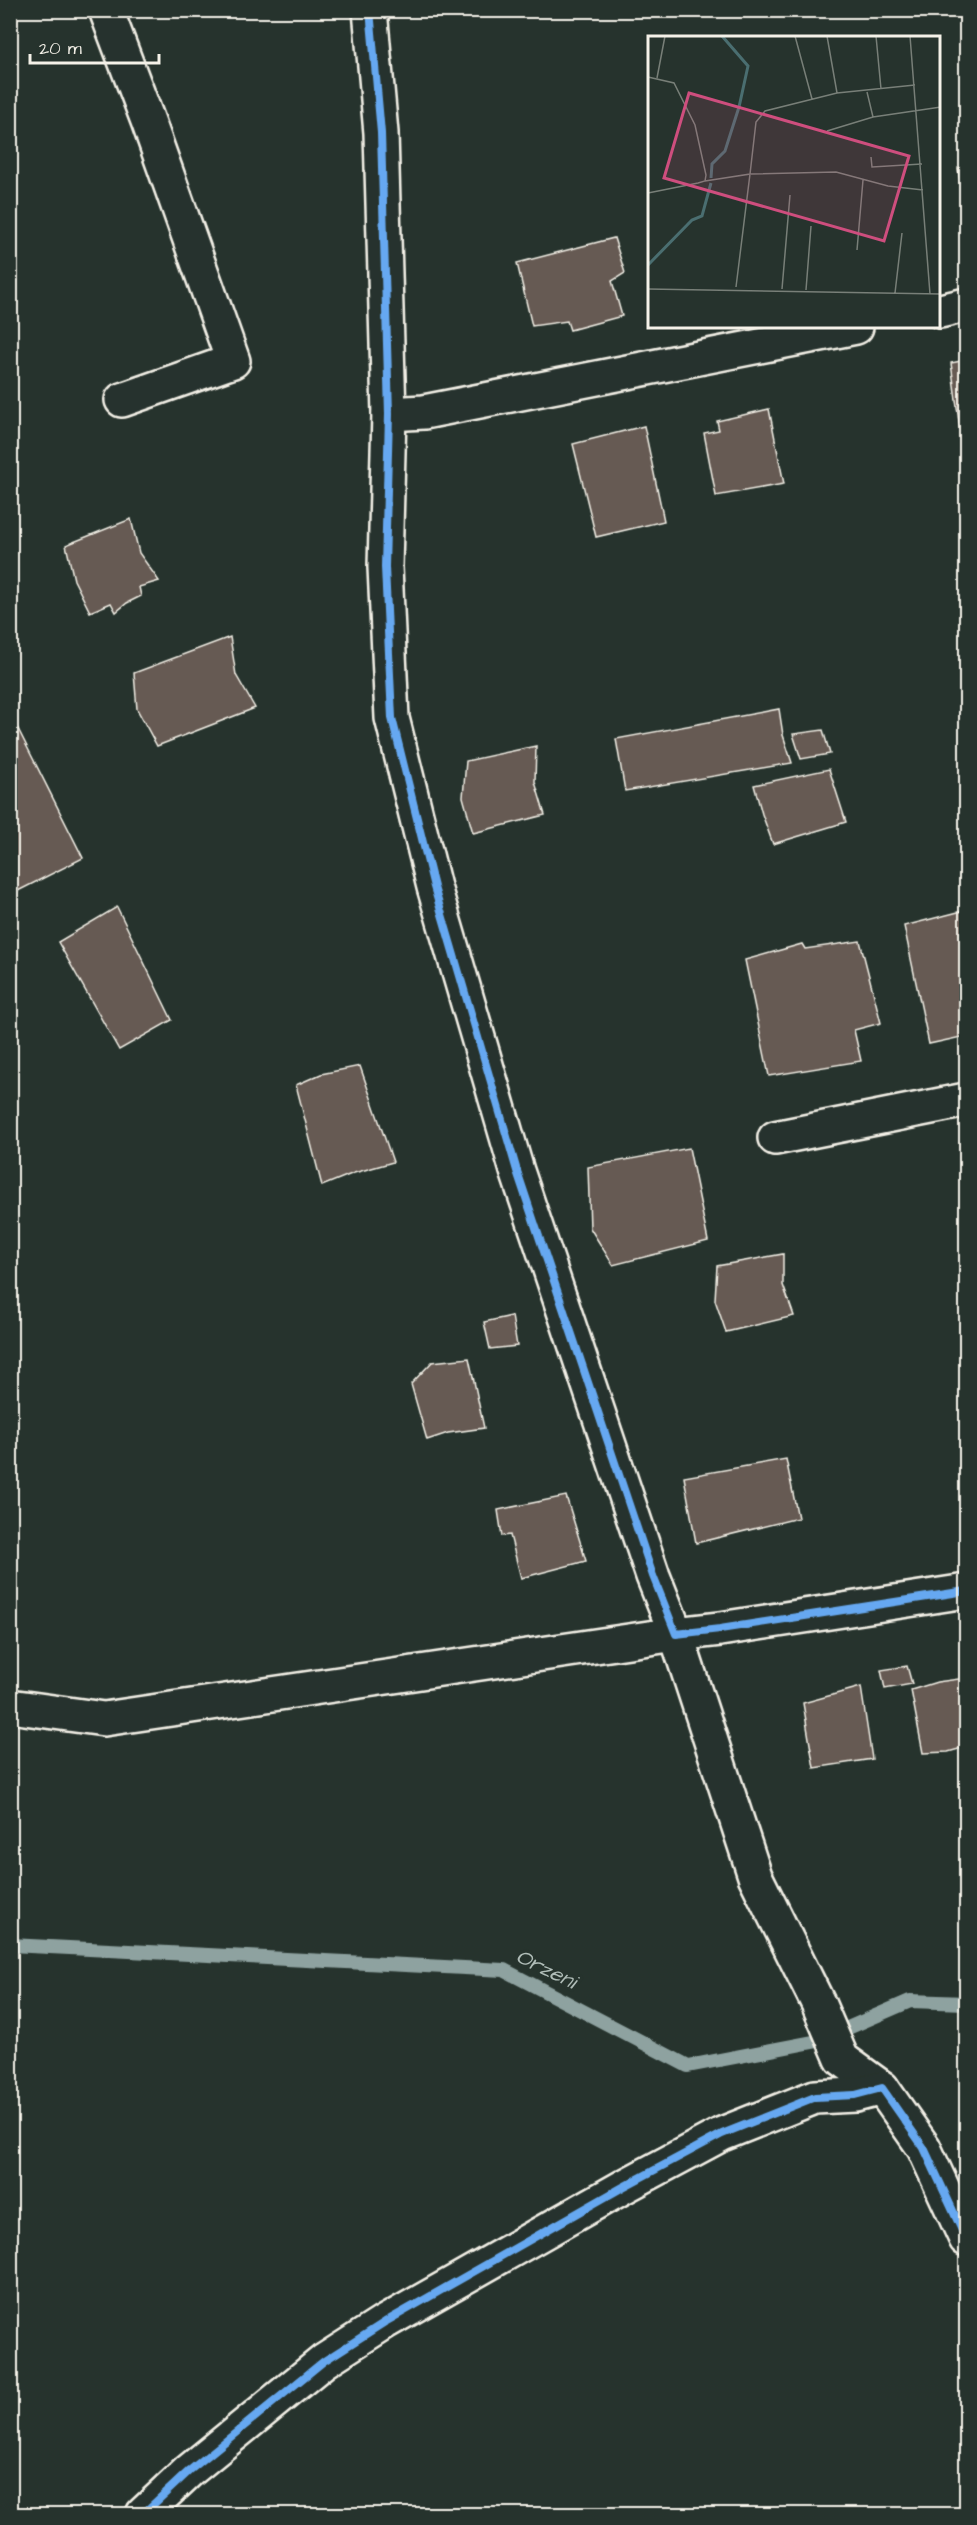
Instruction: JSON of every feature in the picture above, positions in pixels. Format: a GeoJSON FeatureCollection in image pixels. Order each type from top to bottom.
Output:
{"type":"FeatureCollection","features":[{"type":"Feature","properties":{"kind":"street"},"geometry":{"type":"LineString","coordinates":[[106,10],[148,121],[232,361],[122,400]]}},
{"type":"Feature","properties":{"kind":"street"},"geometry":{"type":"LineString","coordinates":[[370,10],[381,133],[389,414],[385,567],[392,718],[434,886],[517,1171],[653,1576],[676,1634],[755,1876],[818,2003],[842,2059],[882,2088],[924,2148],[966,2239]]}},
{"type":"Feature","properties":{"kind":"street"},"geometry":{"type":"LineString","coordinates":[[941,311],[966,305]]}},
{"type":"Feature","properties":{"kind":"street"},"geometry":{"type":"LineString","coordinates":[[389,414],[424,412],[851,328]]}},
{"type":"Feature","properties":{"kind":"street"},"geometry":{"type":"LineString","coordinates":[[775,1138],[966,1100]]}},
{"type":"Feature","properties":{"kind":"street"},"geometry":{"type":"LineString","coordinates":[[10,1706],[104,1719],[966,1591]]}},
{"type":"Feature","properties":{"kind":"street"},"geometry":{"type":"LineString","coordinates":[[143,2514],[189,2470],[324,2361],[385,2322],[623,2187],[722,2134],[815,2097],[855,2095],[882,2088]]}},
{"type":"Feature","properties":{"kind":"building"},"geometry":{"type":"Polygon","coordinates":[[[966,167],[966,227],[958,168],[966,167]]]}},
{"type":"Feature","properties":{"kind":"building"},"geometry":{"type":"Polygon","coordinates":[[[614,238],[625,273],[612,281],[622,316],[570,330],[567,321],[532,326],[517,263],[614,238]]]}},
{"type":"Feature","properties":{"kind":"building"},"geometry":{"type":"Polygon","coordinates":[[[966,360],[966,428],[960,429],[951,363],[966,360]]]}},
{"type":"Feature","properties":{"kind":"building"},"geometry":{"type":"Polygon","coordinates":[[[769,409],[784,484],[716,496],[704,433],[719,430],[717,421],[769,409]]]}},
{"type":"Feature","properties":{"kind":"building"},"geometry":{"type":"Polygon","coordinates":[[[644,426],[664,521],[596,537],[573,444],[644,426]]]}},
{"type":"Feature","properties":{"kind":"building"},"geometry":{"type":"Polygon","coordinates":[[[131,519],[139,553],[159,581],[139,587],[141,596],[116,612],[111,603],[90,612],[74,580],[66,545],[131,519]]]}},
{"type":"Feature","properties":{"kind":"building"},"geometry":{"type":"Polygon","coordinates":[[[230,637],[236,675],[255,708],[157,746],[137,709],[134,673],[230,637]]]}},
{"type":"Feature","properties":{"kind":"building"},"geometry":{"type":"Polygon","coordinates":[[[779,709],[783,735],[792,763],[625,791],[616,739],[779,709]]]}},
{"type":"Feature","properties":{"kind":"building"},"geometry":{"type":"Polygon","coordinates":[[[10,713],[83,858],[10,895],[10,713]]]}},
{"type":"Feature","properties":{"kind":"building"},"geometry":{"type":"Polygon","coordinates":[[[823,730],[830,754],[801,759],[793,734],[823,730]]]}},
{"type":"Feature","properties":{"kind":"building"},"geometry":{"type":"Polygon","coordinates":[[[536,746],[535,782],[545,815],[473,833],[463,797],[466,761],[536,746]]]}},
{"type":"Feature","properties":{"kind":"building"},"geometry":{"type":"Polygon","coordinates":[[[829,769],[846,822],[773,844],[754,785],[829,769]]]}},
{"type":"Feature","properties":{"kind":"building"},"geometry":{"type":"Polygon","coordinates":[[[117,907],[172,1020],[119,1050],[58,942],[117,907]]]}},
{"type":"Feature","properties":{"kind":"building"},"geometry":{"type":"Polygon","coordinates":[[[966,910],[966,1036],[929,1044],[904,926],[966,910]]]}},
{"type":"Feature","properties":{"kind":"building"},"geometry":{"type":"Polygon","coordinates":[[[860,941],[881,1023],[854,1030],[861,1061],[769,1076],[745,960],[802,944],[805,949],[860,941]]]}},
{"type":"Feature","properties":{"kind":"building"},"geometry":{"type":"Polygon","coordinates":[[[360,1066],[393,1162],[354,1173],[322,1186],[296,1085],[321,1074],[360,1066]]]}},
{"type":"Feature","properties":{"kind":"building"},"geometry":{"type":"Polygon","coordinates":[[[689,1148],[708,1241],[613,1265],[590,1228],[588,1167],[689,1148]]]}},
{"type":"Feature","properties":{"kind":"building"},"geometry":{"type":"Polygon","coordinates":[[[783,1254],[783,1285],[794,1316],[726,1332],[715,1300],[717,1266],[783,1254]]]}},
{"type":"Feature","properties":{"kind":"building"},"geometry":{"type":"Polygon","coordinates":[[[512,1316],[517,1346],[490,1349],[484,1322],[512,1316]]]}},
{"type":"Feature","properties":{"kind":"building"},"geometry":{"type":"Polygon","coordinates":[[[469,1358],[484,1428],[448,1433],[427,1440],[411,1384],[432,1362],[469,1358]]]}},
{"type":"Feature","properties":{"kind":"building"},"geometry":{"type":"Polygon","coordinates":[[[786,1459],[798,1518],[696,1543],[684,1477],[786,1459]]]}},
{"type":"Feature","properties":{"kind":"building"},"geometry":{"type":"Polygon","coordinates":[[[566,1496],[586,1561],[521,1578],[510,1535],[502,1536],[498,1510],[566,1496]]]}},
{"type":"Feature","properties":{"kind":"building"},"geometry":{"type":"Polygon","coordinates":[[[907,1666],[912,1684],[885,1689],[881,1670],[907,1666]]]}},
{"type":"Feature","properties":{"kind":"building"},"geometry":{"type":"Polygon","coordinates":[[[966,1678],[966,1747],[948,1752],[923,1753],[911,1690],[937,1682],[966,1678]]]}},
{"type":"Feature","properties":{"kind":"building"},"geometry":{"type":"Polygon","coordinates":[[[861,1687],[872,1759],[814,1768],[803,1703],[861,1687]]]}},
{"type":"Feature","properties":{"kind":"waterway","name":"Orzeni"},"geometry":{"type":"LineString","coordinates":[[10,1945],[504,1970],[688,2066],[818,2041],[910,2001],[966,2003]]}},
{"type":"Feature","properties":{"kind":"cycle path"},"geometry":{"type":"LineString","coordinates":[[370,10],[381,133],[389,414],[385,567],[392,718],[434,887],[517,1171],[653,1576],[676,1634],[966,1591]]}},
{"type":"Feature","properties":{"kind":"cycle path"},"geometry":{"type":"LineString","coordinates":[[143,2514],[189,2471],[324,2361],[385,2322],[623,2187],[722,2134],[815,2097],[855,2095],[882,2088],[924,2148],[966,2239]]}}]}
